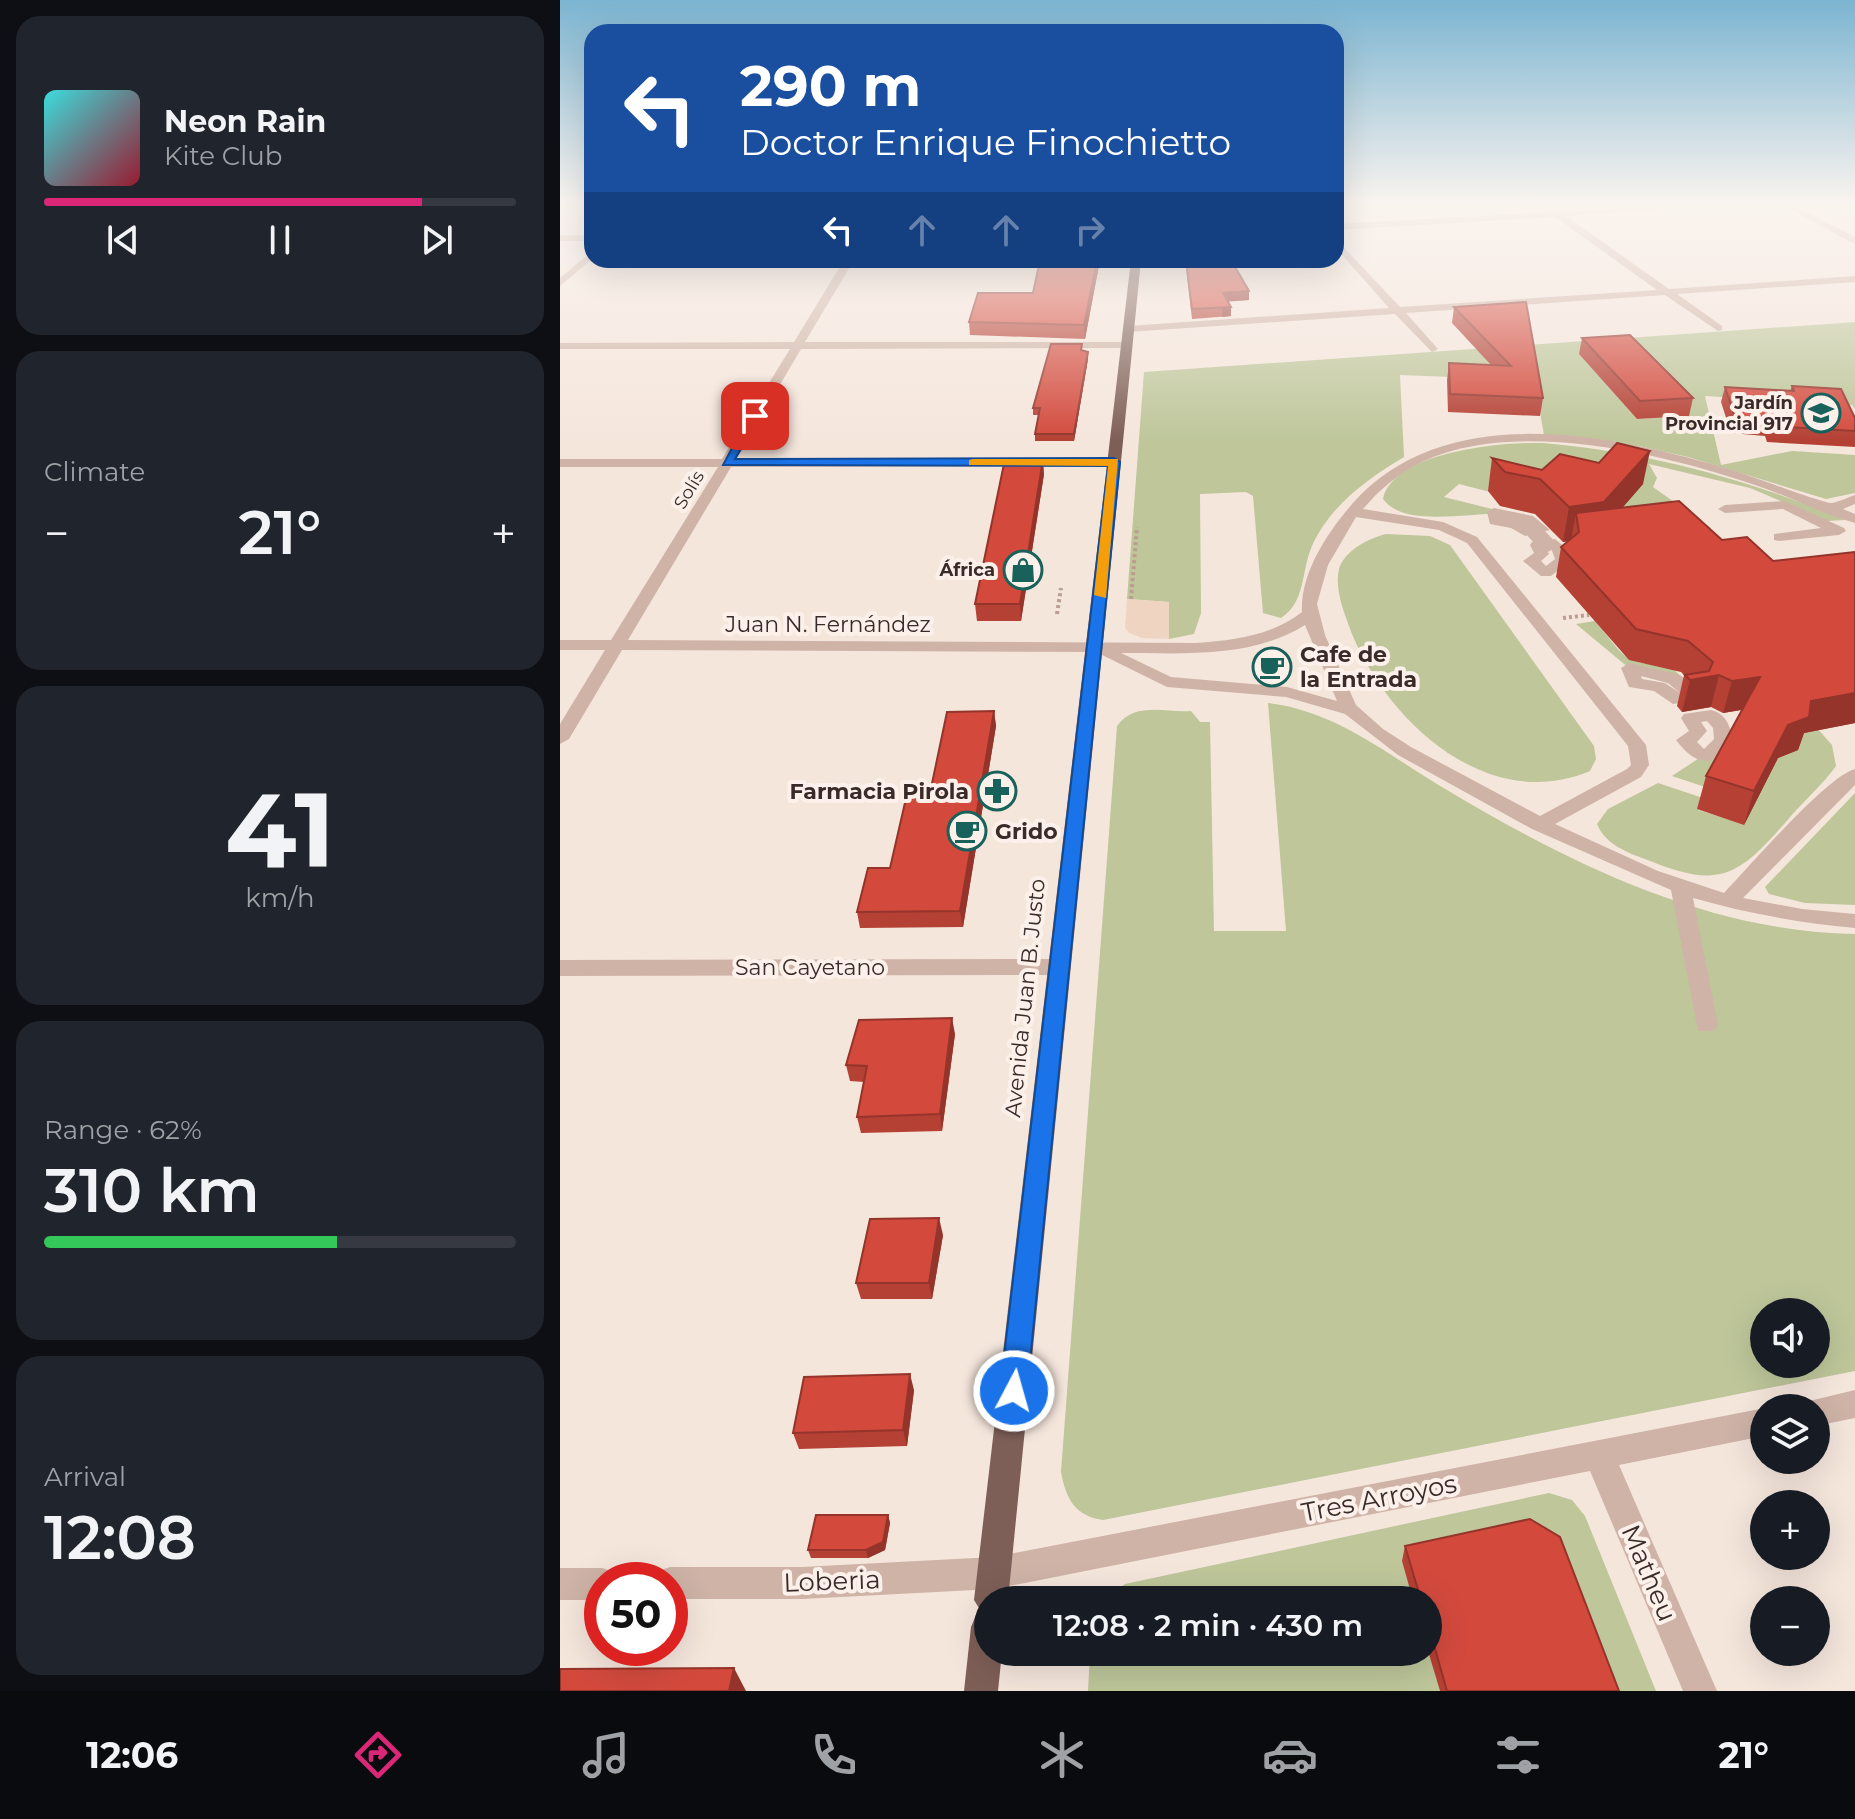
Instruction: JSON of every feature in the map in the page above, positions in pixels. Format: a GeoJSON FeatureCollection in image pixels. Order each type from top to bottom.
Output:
{"type":"FeatureCollection","features":[{"type":"Feature","properties":{"kind":"main road","name":"Avenida Juan B. Justo"},"geometry":{"type":"LineString","coordinates":[[992,1586],[1133,284]]}},
{"type":"Feature","properties":{"kind":"main road"},"geometry":{"type":"LineString","coordinates":[[981,1691],[984,1666]]}},
{"type":"Feature","properties":{"kind":"street","name":"Solís"},"geometry":{"type":"LineString","coordinates":[[560,739],[835,284]]}},
{"type":"Feature","properties":{"kind":"street"},"geometry":{"type":"LineString","coordinates":[[1374,284],[1432,349]]}},
{"type":"Feature","properties":{"kind":"street"},"geometry":{"type":"LineString","coordinates":[[1656,284],[1718,328]]}},
{"type":"Feature","properties":{"kind":"street"},"geometry":{"type":"LineString","coordinates":[[1128,329],[1784,284]]}},
{"type":"Feature","properties":{"kind":"street"},"geometry":{"type":"LineString","coordinates":[[560,346],[1126,345]]}},
{"type":"Feature","properties":{"kind":"street"},"geometry":{"type":"LineString","coordinates":[[1350,710],[1310,613],[1323,556],[1378,482],[1425,455],[1473,442],[1522,439],[1594,445],[1658,456],[1756,481],[1855,519]]}},
{"type":"Feature","properties":{"kind":"street"},"geometry":{"type":"LineString","coordinates":[[560,463],[1114,462]]}},
{"type":"Feature","properties":{"kind":"street"},"geometry":{"type":"LineString","coordinates":[[1832,508],[1855,499]]}},
{"type":"Feature","properties":{"kind":"street"},"geometry":{"type":"LineString","coordinates":[[1725,509],[1785,505],[1838,531]]}},
{"type":"Feature","properties":{"kind":"street"},"geometry":{"type":"LineString","coordinates":[[1353,512],[1443,526],[1472,540],[1637,745],[1641,755],[1634,773],[1539,825]]}},
{"type":"Feature","properties":{"kind":"street"},"geometry":{"type":"LineString","coordinates":[[1495,516],[1519,520],[1546,544],[1537,545],[1542,554],[1531,561],[1538,567]]}},
{"type":"Feature","properties":{"kind":"street"},"geometry":{"type":"LineString","coordinates":[[1779,537],[1855,530]]}},
{"type":"Feature","properties":{"kind":"street","name":"Juan N. Fernández"},"geometry":{"type":"LineString","coordinates":[[560,645],[1196,648],[1257,639],[1290,628],[1310,613]]}},
{"type":"Feature","properties":{"kind":"street"},"geometry":{"type":"LineString","coordinates":[[1095,647],[1167,682],[1287,692],[1350,710],[1385,736],[1539,825],[1618,864],[1681,889],[1727,902],[1818,919],[1855,921]]}},
{"type":"Feature","properties":{"kind":"street"},"geometry":{"type":"LineString","coordinates":[[1196,648],[1196,686]]}},
{"type":"Feature","properties":{"kind":"street"},"geometry":{"type":"LineString","coordinates":[[1632,675],[1635,683],[1659,687],[1673,699],[1684,697],[1702,716],[1710,734],[1694,748]]}},
{"type":"Feature","properties":{"kind":"street"},"geometry":{"type":"LineString","coordinates":[[1727,902],[1827,799],[1855,775]]}},
{"type":"Feature","properties":{"kind":"street"},"geometry":{"type":"LineString","coordinates":[[1681,889],[1706,1025]]}},
{"type":"Feature","properties":{"kind":"street","name":"San Cayetano"},"geometry":{"type":"LineString","coordinates":[[560,968],[1060,967]]}},
{"type":"Feature","properties":{"kind":"street"},"geometry":{"type":"LineString","coordinates":[[1830,1409],[1855,1404]]}},
{"type":"Feature","properties":{"kind":"street","name":"Tres Arroyos"},"geometry":{"type":"LineString","coordinates":[[997,1586],[1750,1425]]}},
{"type":"Feature","properties":{"kind":"street","name":"Matheu"},"geometry":{"type":"LineString","coordinates":[[1599,1455],[1700,1691]]}},
{"type":"Feature","properties":{"kind":"street","name":"Loberia"},"geometry":{"type":"LineString","coordinates":[[688,1583],[974,1587]]}},
{"type":"Feature","properties":{"kind":"street"},"geometry":{"type":"LineString","coordinates":[[560,1584],[584,1584]]}},
{"type":"Feature","properties":{"kind":"path"},"geometry":{"type":"LineString","coordinates":[[1131,599],[1137,527]]}},
{"type":"Feature","properties":{"kind":"path"},"geometry":{"type":"LineString","coordinates":[[1057,614],[1061,588]]}},
{"type":"Feature","properties":{"kind":"path"},"geometry":{"type":"LineString","coordinates":[[1571,617],[1589,615]]}},
{"type":"Feature","properties":{"kind":"green space"},"geometry":{"type":"Polygon","coordinates":[[[1855,322],[1855,409],[1852,405],[1705,396],[1721,465],[1792,451],[1855,455],[1855,493],[1826,499],[1688,457],[1639,446],[1544,435],[1535,384],[1526,380],[1400,375],[1404,457],[1364,484],[1328,519],[1312,546],[1295,604],[1281,618],[1263,613],[1253,496],[1246,492],[1200,494],[1201,613],[1194,634],[1169,639],[1169,602],[1127,599],[1144,372],[1855,322]],[[1580,355],[1637,419],[1688,416],[1580,355]]]}},
{"type":"Feature","properties":{"kind":"green space"},"geometry":{"type":"Polygon","coordinates":[[[1543,443],[1620,453],[1697,470],[1772,492],[1845,520],[1827,521],[1750,488],[1649,464],[1657,478],[1653,487],[1711,528],[1537,504],[1459,484],[1444,497],[1512,514],[1424,516],[1393,508],[1383,499],[1391,483],[1407,470],[1428,460],[1478,448],[1543,443]]]}},
{"type":"Feature","properties":{"kind":"green space"},"geometry":{"type":"Polygon","coordinates":[[[1386,534],[1430,536],[1450,545],[1594,746],[1596,759],[1590,771],[1552,781],[1515,780],[1480,770],[1447,752],[1417,728],[1390,699],[1352,634],[1338,585],[1339,569],[1346,556],[1365,542],[1386,534]]]}},
{"type":"Feature","properties":{"kind":"green space"},"geometry":{"type":"Polygon","coordinates":[[[1595,621],[1625,656],[1641,663],[1668,663],[1698,695],[1629,668],[1576,624],[1595,621]]]}},
{"type":"Feature","properties":{"kind":"green space"},"geometry":{"type":"Polygon","coordinates":[[[1268,703],[1317,715],[1340,725],[1494,817],[1591,867],[1642,889],[1746,921],[1800,930],[1855,934],[1855,1371],[1830,1376],[1830,1298],[1750,1298],[1750,1378],[1820,1378],[1103,1520],[1085,1515],[1069,1498],[1061,1472],[1117,726],[1133,713],[1191,711],[1200,722],[1210,722],[1214,931],[1286,931],[1268,703]]]}},
{"type":"Feature","properties":{"kind":"green space"},"geometry":{"type":"Polygon","coordinates":[[[1809,719],[1832,745],[1836,766],[1757,853],[1727,872],[1711,875],[1671,869],[1624,850],[1605,837],[1597,824],[1608,809],[1658,783],[1703,798],[1698,810],[1744,824],[1780,753],[1795,751],[1809,719]]]}},
{"type":"Feature","properties":{"kind":"green space"},"geometry":{"type":"Polygon","coordinates":[[[1734,735],[1705,787],[1672,776],[1734,735]]]}},
{"type":"Feature","properties":{"kind":"green space"},"geometry":{"type":"Polygon","coordinates":[[[1855,793],[1855,905],[1805,903],[1769,894],[1765,887],[1855,793]]]}},
{"type":"Feature","properties":{"kind":"green space"},"geometry":{"type":"Polygon","coordinates":[[[1549,1493],[1572,1500],[1585,1516],[1656,1691],[1608,1691],[1555,1553],[1442,1590],[1442,1586],[1122,1586],[1549,1493]]]}},
{"type":"Feature","properties":{"kind":"green space"},"geometry":{"type":"Polygon","coordinates":[[[1089,1666],[1433,1666],[1440,1691],[1088,1691],[1089,1666]]]}},
{"type":"Feature","properties":{"kind":"shaded area"},"geometry":{"type":"Polygon","coordinates":[[[1127,599],[1169,602],[1169,639],[1142,638],[1129,633],[1125,628],[1127,599]]]}},
{"type":"Feature","properties":{"kind":"building"},"geometry":{"type":"Polygon","coordinates":[[[1035,284],[1092,284],[1084,325],[969,322],[978,293],[1033,293],[1035,284]]]}},
{"type":"Feature","properties":{"kind":"building"},"geometry":{"type":"Polygon","coordinates":[[[1189,284],[1245,284],[1249,291],[1223,293],[1231,307],[1192,309],[1189,284]]]}},
{"type":"Feature","properties":{"kind":"building"},"geometry":{"type":"Polygon","coordinates":[[[1526,302],[1543,398],[1450,394],[1449,363],[1511,366],[1454,307],[1526,302]]]}},
{"type":"Feature","properties":{"kind":"building"},"geometry":{"type":"Polygon","coordinates":[[[1630,335],[1693,398],[1640,401],[1582,338],[1630,335]]]}},
{"type":"Feature","properties":{"kind":"building"},"geometry":{"type":"Polygon","coordinates":[[[1051,344],[1082,344],[1081,350],[1088,352],[1074,434],[1035,434],[1040,408],[1033,408],[1051,344]]]}},
{"type":"Feature","properties":{"kind":"building"},"geometry":{"type":"Polygon","coordinates":[[[1792,386],[1841,389],[1855,418],[1855,431],[1771,426],[1770,420],[1735,417],[1725,387],[1794,391],[1792,386]]]}},
{"type":"Feature","properties":{"kind":"building"},"geometry":{"type":"Polygon","coordinates":[[[1617,443],[1650,451],[1604,502],[1569,507],[1540,479],[1505,472],[1492,458],[1542,470],[1560,454],[1599,463],[1617,443]]]}},
{"type":"Feature","properties":{"kind":"building"},"geometry":{"type":"Polygon","coordinates":[[[1005,459],[1043,459],[1020,604],[975,604],[1005,459]]]}},
{"type":"Feature","properties":{"kind":"building"},"geometry":{"type":"Polygon","coordinates":[[[1679,501],[1722,540],[1747,537],[1773,561],[1855,552],[1855,693],[1811,701],[1809,717],[1788,725],[1754,791],[1706,776],[1760,677],[1732,681],[1719,675],[1690,680],[1685,675],[1709,671],[1713,662],[1688,641],[1636,629],[1561,547],[1579,532],[1576,513],[1679,501]]]}},
{"type":"Feature","properties":{"kind":"building"},"geometry":{"type":"Polygon","coordinates":[[[994,711],[960,911],[857,912],[868,868],[890,868],[907,794],[930,793],[947,712],[994,711]]]}},
{"type":"Feature","properties":{"kind":"building"},"geometry":{"type":"Polygon","coordinates":[[[952,1018],[940,1114],[857,1117],[867,1066],[846,1065],[859,1020],[952,1018]]]}},
{"type":"Feature","properties":{"kind":"building"},"geometry":{"type":"Polygon","coordinates":[[[939,1218],[929,1283],[856,1283],[870,1219],[939,1218]]]}},
{"type":"Feature","properties":{"kind":"building"},"geometry":{"type":"Polygon","coordinates":[[[910,1374],[903,1430],[793,1433],[804,1377],[910,1374]]]}},
{"type":"Feature","properties":{"kind":"building"},"geometry":{"type":"Polygon","coordinates":[[[816,1515],[888,1515],[883,1542],[866,1550],[808,1550],[816,1515]]]}},
{"type":"Feature","properties":{"kind":"building"},"geometry":{"type":"Polygon","coordinates":[[[1530,1519],[1560,1537],[1619,1691],[1447,1691],[1440,1666],[1442,1586],[1417,1586],[1405,1546],[1530,1519]]]}},
{"type":"Feature","properties":{"kind":"building"},"geometry":{"type":"Polygon","coordinates":[[[734,1668],[729,1691],[560,1691],[560,1669],[734,1668]]]}},
{"type":"Feature","properties":{"kind":"slow traffic"},"geometry":{"type":"LineString","coordinates":[[973,462],[1114,462],[1101,595]]}},
{"type":"Feature","properties":{"kind":"place","name":"Jardín Provincial 917"},"geometry":{"type":"Point","coordinates":[1821,413]}},
{"type":"Feature","properties":{"kind":"place","name":"África"},"geometry":{"type":"Point","coordinates":[1023,570]}},
{"type":"Feature","properties":{"kind":"place","name":"Cafe de la Entrada"},"geometry":{"type":"Point","coordinates":[1272,667]}},
{"type":"Feature","properties":{"kind":"place","name":"Farmacia Pirola"},"geometry":{"type":"Point","coordinates":[997,791]}},
{"type":"Feature","properties":{"kind":"place","name":"Grido"},"geometry":{"type":"Point","coordinates":[967,831]}},
{"type":"Feature","properties":{"kind":"route"},"geometry":{"type":"LineString","coordinates":[[755,416],[727,463],[1114,462],[1014,1391]]}}]}
